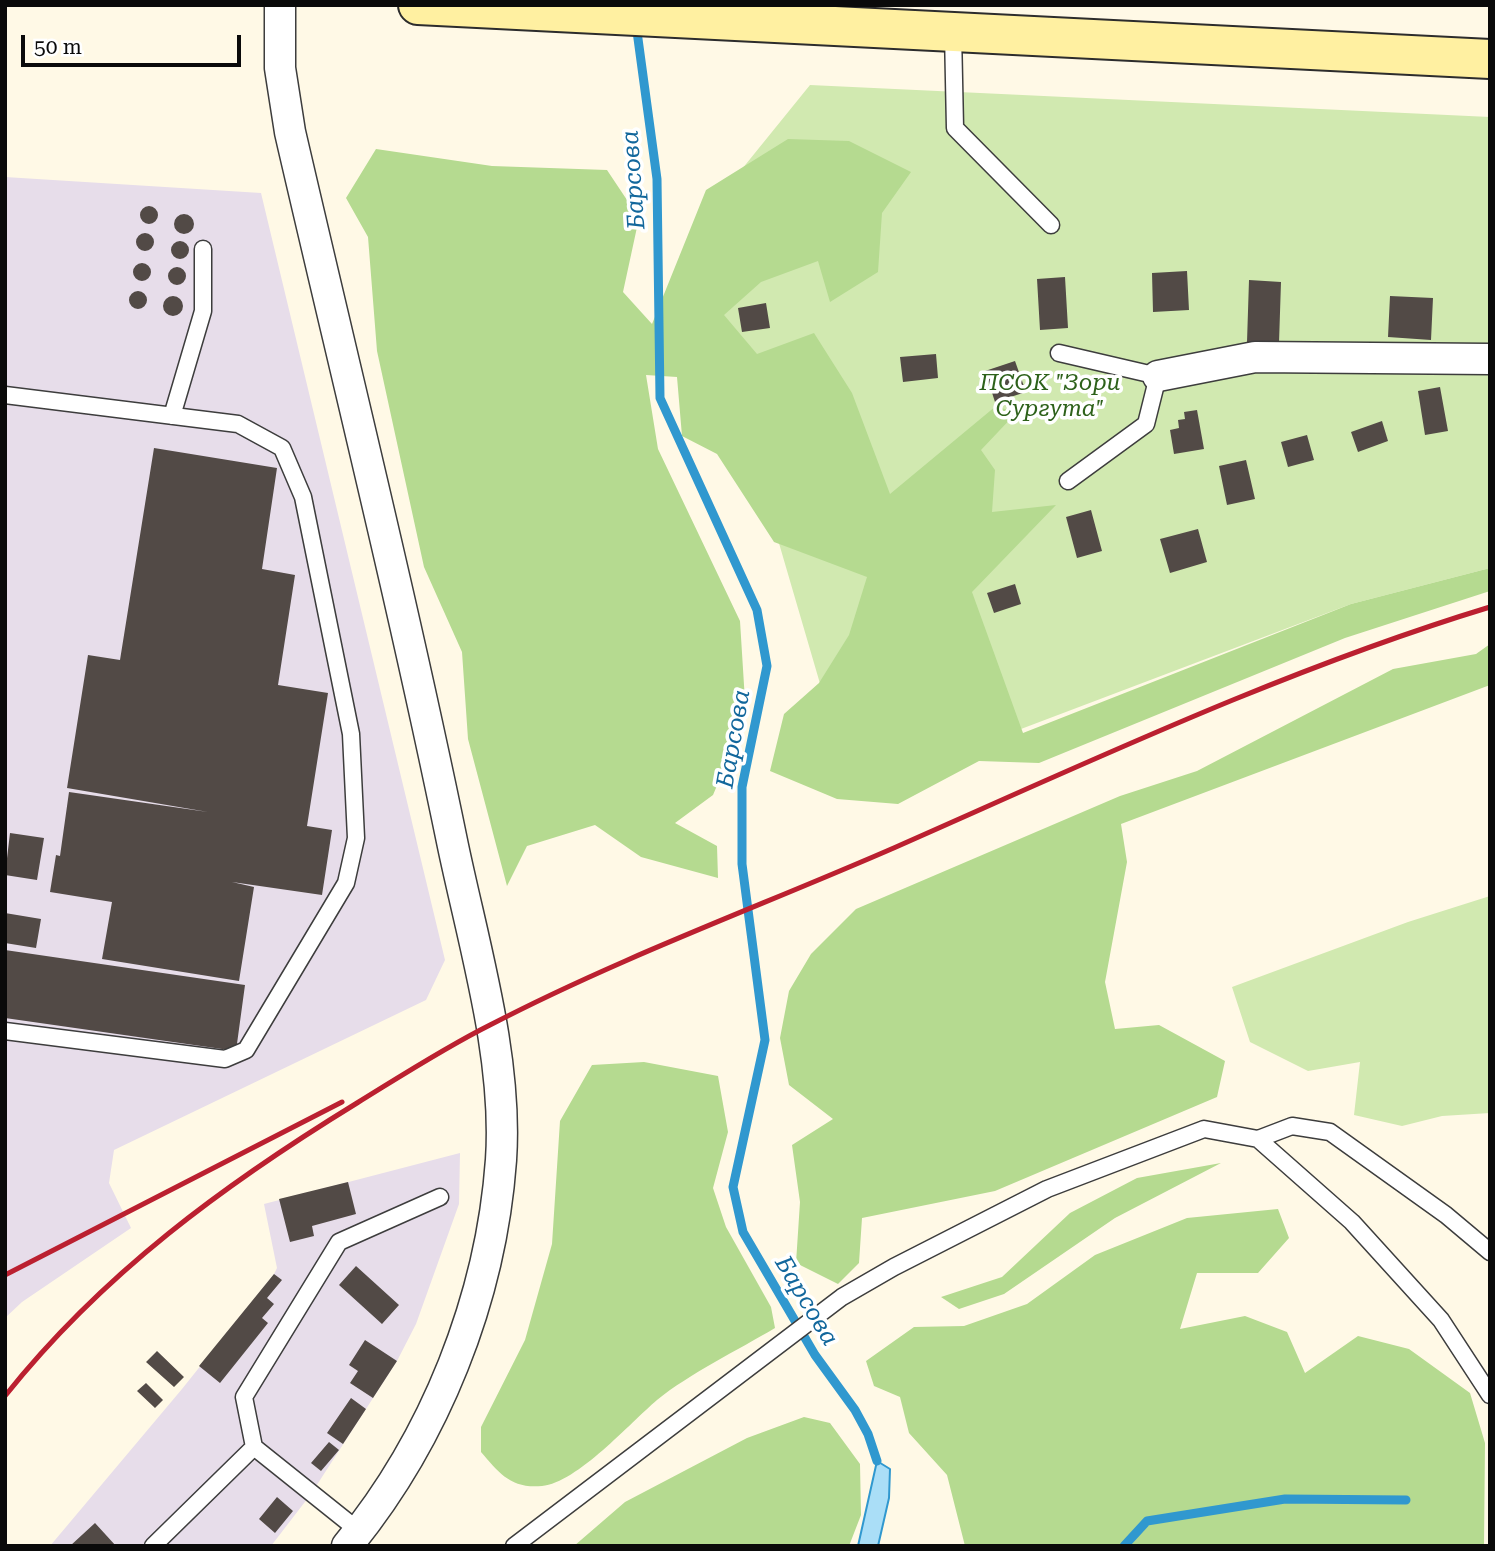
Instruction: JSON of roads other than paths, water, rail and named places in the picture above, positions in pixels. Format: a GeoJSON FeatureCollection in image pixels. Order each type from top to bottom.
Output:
{"type":"FeatureCollection","features":[{"type":"Feature","properties":{"kind":"main road"},"geometry":{"type":"LineString","coordinates":[[418,5],[1490,59]]}},
{"type":"Feature","properties":{"kind":"street"},"geometry":{"type":"LineString","coordinates":[[280,5],[280,68],[290,132],[437,768],[487,1013],[502,1114],[501,1161],[492,1227],[468,1323],[436,1406],[410,1456],[353,1538]]}},
{"type":"Feature","properties":{"kind":"street"},"geometry":{"type":"LineString","coordinates":[[1158,376],[1255,357],[1490,359]]}},
{"type":"Feature","properties":{"kind":"lane"},"geometry":{"type":"LineString","coordinates":[[953,32],[955,128],[1051,225]]}},
{"type":"Feature","properties":{"kind":"lane"},"geometry":{"type":"LineString","coordinates":[[172,416],[203,311],[203,249]]}},
{"type":"Feature","properties":{"kind":"lane"},"geometry":{"type":"LineString","coordinates":[[1059,353],[1158,376],[1146,424],[1068,481]]}},
{"type":"Feature","properties":{"kind":"lane"},"geometry":{"type":"LineString","coordinates":[[5,395],[238,424],[282,448],[303,497],[351,734],[356,838],[346,883],[246,1050],[225,1059],[5,1031]]}},
{"type":"Feature","properties":{"kind":"lane"},"geometry":{"type":"LineString","coordinates":[[1258,1139],[1292,1126],[1330,1132],[1446,1215],[1490,1252]]}},
{"type":"Feature","properties":{"kind":"lane"},"geometry":{"type":"LineString","coordinates":[[514,1546],[758,1358],[842,1297],[894,1267],[1047,1189],[1204,1129],[1258,1139],[1352,1222],[1441,1320],[1490,1395]]}},
{"type":"Feature","properties":{"kind":"lane"},"geometry":{"type":"LineString","coordinates":[[353,1538],[254,1447],[244,1396],[339,1242],[440,1196]]}},
{"type":"Feature","properties":{"kind":"lane"},"geometry":{"type":"LineString","coordinates":[[153,1546],[254,1447]]}},
{"type":"Feature","properties":{"kind":"water"},"geometry":{"type":"Polygon","coordinates":[[[877,1461],[890,1469],[889,1498],[878,1546],[858,1546],[877,1461]]]}},
{"type":"Feature","properties":{"kind":"waterway","name":"Барсова"},"geometry":{"type":"LineString","coordinates":[[636,24],[657,179],[660,398],[757,610],[767,666],[742,787],[742,864],[765,1040],[733,1187],[743,1232],[815,1355],[855,1410],[868,1434],[877,1461]]}},
{"type":"Feature","properties":{"kind":"waterway"},"geometry":{"type":"LineString","coordinates":[[1124,1546],[1147,1521],[1285,1499],[1406,1500]]}},
{"type":"Feature","properties":{"kind":"railway"},"geometry":{"type":"LineString","coordinates":[[5,1396],[83,1310],[168,1234],[213,1199],[308,1134],[473,1034],[640,954],[896,847],[1190,718],[1339,659],[1490,607]]}},
{"type":"Feature","properties":{"kind":"railway"},"geometry":{"type":"LineString","coordinates":[[5,1275],[342,1102]]}},
{"type":"Feature","properties":{"kind":"park label","name":"ПСОК \"Зори Сургута\""},"geometry":{"type":"Point","coordinates":[1050,396]}}]}
